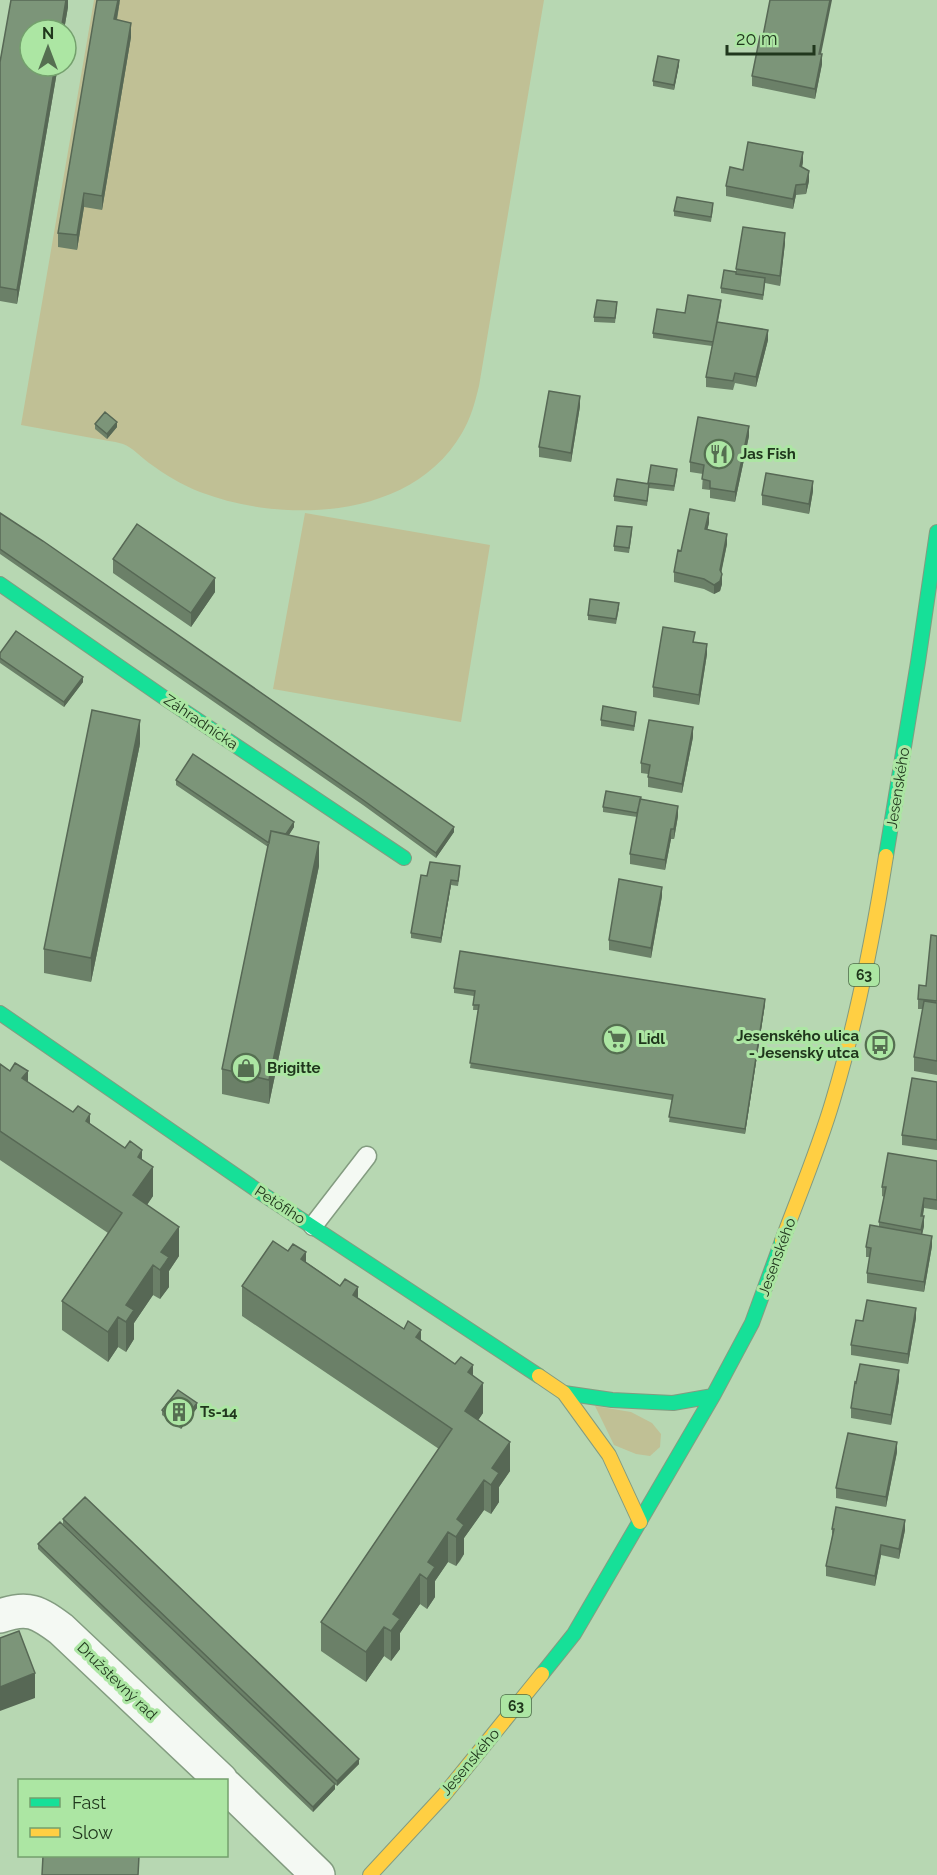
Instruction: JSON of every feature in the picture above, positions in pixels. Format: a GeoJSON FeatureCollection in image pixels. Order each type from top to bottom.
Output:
{"type":"FeatureCollection","features":[{"type":"Feature","properties":{"kind":"main road","name":"Jesenského"},"geometry":{"type":"LineString","coordinates":[[370,1875],[444,1795],[574,1634],[713,1396],[752,1323],[833,1102],[855,1019],[876,919],[937,532]]}},
{"type":"Feature","properties":{"kind":"main road","name":"Záhradnícka"},"geometry":{"type":"LineString","coordinates":[[0,584],[166,699],[404,858]]}},
{"type":"Feature","properties":{"kind":"main road","name":"Petőfiho"},"geometry":{"type":"LineString","coordinates":[[0,1013],[261,1193],[564,1393],[609,1455],[640,1522]]}},
{"type":"Feature","properties":{"kind":"main road","name":"Petőfiho"},"geometry":{"type":"LineString","coordinates":[[564,1393],[612,1400],[673,1403],[713,1396]]}},
{"type":"Feature","properties":{"kind":"street","name":"Družstevný rad"},"geometry":{"type":"LineString","coordinates":[[0,1616],[22,1609],[45,1617],[61,1629],[220,1779]]}},
{"type":"Feature","properties":{"kind":"street"},"geometry":{"type":"LineString","coordinates":[[228,1788],[318,1875]]}},
{"type":"Feature","properties":{"kind":"lane"},"geometry":{"type":"LineString","coordinates":[[313,1226],[367,1156]]}},
{"type":"Feature","properties":{"kind":"green space"},"geometry":{"type":"Polygon","coordinates":[[[94,0],[544,0],[476,398],[462,433],[440,462],[412,483],[379,498],[344,507],[307,510],[269,509],[233,502],[193,489],[161,471],[123,444],[21,425],[94,0]]]}},
{"type":"Feature","properties":{"kind":"green space"},"geometry":{"type":"Polygon","coordinates":[[[305,513],[490,545],[461,722],[273,689],[305,513]]]}},
{"type":"Feature","properties":{"kind":"green space"},"geometry":{"type":"Polygon","coordinates":[[[595,1406],[631,1412],[652,1423],[661,1434],[660,1447],[650,1456],[636,1454],[614,1445],[595,1406]]]}},
{"type":"Feature","properties":{"kind":"building"},"geometry":{"type":"Polygon","coordinates":[[[11,0],[66,0],[63,18],[18,18],[18,78],[53,78],[17,290],[0,287],[0,62],[11,0]]]}},
{"type":"Feature","properties":{"kind":"building"},"geometry":{"type":"Polygon","coordinates":[[[97,0],[118,0],[114,19],[131,23],[102,196],[84,193],[77,235],[58,233],[97,0]]]}},
{"type":"Feature","properties":{"kind":"building"},"geometry":{"type":"Polygon","coordinates":[[[770,0],[830,0],[819,54],[822,54],[815,89],[752,76],[770,0]]]}},
{"type":"Feature","properties":{"kind":"building"},"geometry":{"type":"Polygon","coordinates":[[[658,56],[679,60],[674,85],[653,81],[658,56]]]}},
{"type":"Feature","properties":{"kind":"building"},"geometry":{"type":"Polygon","coordinates":[[[748,142],[803,152],[800,166],[809,171],[806,184],[796,185],[793,199],[726,186],[730,167],[743,170],[748,142]]]}},
{"type":"Feature","properties":{"kind":"building"},"geometry":{"type":"Polygon","coordinates":[[[677,197],[713,203],[711,217],[674,211],[677,197]]]}},
{"type":"Feature","properties":{"kind":"building"},"geometry":{"type":"Polygon","coordinates":[[[743,227],[785,233],[780,276],[736,269],[743,227]]]}},
{"type":"Feature","properties":{"kind":"building"},"geometry":{"type":"Polygon","coordinates":[[[724,270],[765,278],[763,295],[721,288],[724,270]]]}},
{"type":"Feature","properties":{"kind":"building"},"geometry":{"type":"Polygon","coordinates":[[[688,295],[721,300],[713,342],[653,333],[657,309],[685,313],[688,295]]]}},
{"type":"Feature","properties":{"kind":"building"},"geometry":{"type":"Polygon","coordinates":[[[597,300],[617,302],[615,318],[594,317],[597,300]]]}},
{"type":"Feature","properties":{"kind":"building"},"geometry":{"type":"Polygon","coordinates":[[[717,322],[768,330],[756,377],[735,373],[733,381],[706,377],[717,322]]]}},
{"type":"Feature","properties":{"kind":"building"},"geometry":{"type":"Polygon","coordinates":[[[549,391],[580,396],[571,453],[539,447],[549,391]]]}},
{"type":"Feature","properties":{"kind":"building"},"geometry":{"type":"Polygon","coordinates":[[[105,412],[117,422],[107,434],[95,424],[105,412]]]}},
{"type":"Feature","properties":{"kind":"building","name":"Jas Fish"},"geometry":{"type":"Polygon","coordinates":[[[698,417],[749,426],[735,492],[710,488],[710,481],[702,479],[704,465],[690,462],[698,417]]]}},
{"type":"Feature","properties":{"kind":"building"},"geometry":{"type":"Polygon","coordinates":[[[651,465],[677,469],[674,486],[648,483],[651,465]]]}},
{"type":"Feature","properties":{"kind":"building"},"geometry":{"type":"Polygon","coordinates":[[[766,473],[813,481],[809,504],[762,495],[766,473]]]}},
{"type":"Feature","properties":{"kind":"building"},"geometry":{"type":"Polygon","coordinates":[[[617,479],[649,484],[647,501],[614,496],[617,479]]]}},
{"type":"Feature","properties":{"kind":"building"},"geometry":{"type":"Polygon","coordinates":[[[690,509],[709,513],[705,529],[727,534],[720,570],[722,574],[720,581],[714,585],[704,579],[674,572],[690,509]]]}},
{"type":"Feature","properties":{"kind":"building"},"geometry":{"type":"Polygon","coordinates":[[[0,513],[454,827],[436,853],[0,549],[0,513]]]}},
{"type":"Feature","properties":{"kind":"building"},"geometry":{"type":"Polygon","coordinates":[[[137,524],[215,578],[191,613],[113,559],[137,524]]]}},
{"type":"Feature","properties":{"kind":"building"},"geometry":{"type":"Polygon","coordinates":[[[617,526],[632,527],[629,548],[614,546],[617,526]]]}},
{"type":"Feature","properties":{"kind":"building"},"geometry":{"type":"Polygon","coordinates":[[[590,599],[619,603],[616,619],[588,615],[590,599]]]}},
{"type":"Feature","properties":{"kind":"building"},"geometry":{"type":"Polygon","coordinates":[[[663,627],[695,632],[693,642],[707,644],[699,695],[653,687],[663,627]]]}},
{"type":"Feature","properties":{"kind":"building"},"geometry":{"type":"Polygon","coordinates":[[[16,631],[83,677],[64,702],[0,658],[0,653],[16,631]]]}},
{"type":"Feature","properties":{"kind":"building"},"geometry":{"type":"Polygon","coordinates":[[[603,706],[636,712],[634,726],[601,720],[603,706]]]}},
{"type":"Feature","properties":{"kind":"building"},"geometry":{"type":"Polygon","coordinates":[[[92,710],[140,720],[91,958],[44,949],[92,710]]]}},
{"type":"Feature","properties":{"kind":"building"},"geometry":{"type":"Polygon","coordinates":[[[649,720],[693,727],[682,784],[648,777],[650,765],[641,763],[649,720]]]}},
{"type":"Feature","properties":{"kind":"building"},"geometry":{"type":"Polygon","coordinates":[[[193,754],[294,822],[286,834],[271,831],[269,843],[176,780],[193,754]]]}},
{"type":"Feature","properties":{"kind":"building"},"geometry":{"type":"Polygon","coordinates":[[[606,791],[641,797],[637,813],[603,807],[606,791]]]}},
{"type":"Feature","properties":{"kind":"building"},"geometry":{"type":"Polygon","coordinates":[[[640,799],[678,806],[665,860],[630,854],[640,799]]]}},
{"type":"Feature","properties":{"kind":"building"},"geometry":{"type":"Polygon","coordinates":[[[271,831],[319,842],[269,1080],[222,1069],[271,831]]]}},
{"type":"Feature","properties":{"kind":"building"},"geometry":{"type":"Polygon","coordinates":[[[430,862],[460,866],[458,881],[451,880],[441,938],[411,933],[421,875],[427,876],[430,862]]]}},
{"type":"Feature","properties":{"kind":"building"},"geometry":{"type":"Polygon","coordinates":[[[619,879],[662,887],[651,948],[609,940],[619,879]]]}},
{"type":"Feature","properties":{"kind":"building"},"geometry":{"type":"Polygon","coordinates":[[[931,935],[937,936],[937,1001],[918,999],[919,985],[926,986],[931,935]]]}},
{"type":"Feature","properties":{"kind":"building","name":"Lidl"},"geometry":{"type":"Polygon","coordinates":[[[460,951],[765,999],[745,1129],[669,1117],[673,1095],[470,1063],[479,1005],[473,1005],[475,991],[454,988],[460,951]]]}},
{"type":"Feature","properties":{"kind":"building"},"geometry":{"type":"Polygon","coordinates":[[[924,1001],[937,1003],[937,1061],[914,1057],[924,1001]]]}},
{"type":"Feature","properties":{"kind":"building"},"geometry":{"type":"Polygon","coordinates":[[[15,1063],[28,1071],[22,1078],[73,1112],[78,1106],[90,1114],[86,1121],[125,1148],[130,1141],[142,1150],[138,1157],[153,1167],[133,1195],[179,1227],[161,1252],[169,1257],[165,1263],[160,1270],[153,1265],[126,1305],[134,1310],[126,1322],[118,1317],[108,1332],[62,1301],[122,1213],[0,1131],[0,1064],[10,1071],[15,1063]]]}},
{"type":"Feature","properties":{"kind":"building"},"geometry":{"type":"Polygon","coordinates":[[[912,1078],[937,1082],[937,1140],[902,1135],[912,1078]]]}},
{"type":"Feature","properties":{"kind":"building"},"geometry":{"type":"Polygon","coordinates":[[[888,1153],[937,1161],[937,1200],[924,1198],[921,1230],[879,1222],[886,1187],[882,1187],[888,1153]]]}},
{"type":"Feature","properties":{"kind":"building"},"geometry":{"type":"Polygon","coordinates":[[[870,1225],[932,1236],[924,1282],[867,1273],[871,1248],[866,1247],[870,1225]]]}},
{"type":"Feature","properties":{"kind":"building"},"geometry":{"type":"Polygon","coordinates":[[[273,1241],[288,1251],[293,1244],[306,1252],[301,1259],[340,1286],[345,1279],[358,1287],[353,1295],[404,1329],[408,1321],[421,1330],[416,1337],[455,1364],[461,1357],[473,1365],[468,1372],[483,1383],[465,1411],[510,1442],[492,1468],[499,1473],[491,1485],[484,1480],[457,1519],[464,1525],[456,1537],[448,1532],[428,1562],[435,1567],[427,1579],[420,1574],[393,1614],[400,1619],[391,1631],[384,1627],[366,1652],[321,1622],[452,1429],[242,1286],[273,1241]]]}},
{"type":"Feature","properties":{"kind":"building"},"geometry":{"type":"Polygon","coordinates":[[[867,1300],[916,1308],[908,1354],[851,1345],[856,1320],[863,1321],[867,1300]]]}},
{"type":"Feature","properties":{"kind":"building"},"geometry":{"type":"Polygon","coordinates":[[[860,1364],[899,1370],[891,1415],[851,1408],[860,1364]]]}},
{"type":"Feature","properties":{"kind":"building","name":"Ts-14"},"geometry":{"type":"Polygon","coordinates":[[[178,1390],[197,1403],[181,1424],[162,1410],[178,1390]]]}},
{"type":"Feature","properties":{"kind":"building"},"geometry":{"type":"Polygon","coordinates":[[[848,1433],[897,1442],[886,1497],[836,1488],[848,1433]]]}},
{"type":"Feature","properties":{"kind":"building"},"geometry":{"type":"Polygon","coordinates":[[[85,1497],[359,1759],[337,1781],[63,1519],[85,1497]]]}},
{"type":"Feature","properties":{"kind":"building"},"geometry":{"type":"Polygon","coordinates":[[[836,1507],[905,1520],[899,1549],[881,1545],[875,1576],[826,1566],[836,1507]]]}},
{"type":"Feature","properties":{"kind":"building"},"geometry":{"type":"Polygon","coordinates":[[[60,1522],[335,1784],[313,1807],[38,1544],[60,1522]]]}},
{"type":"Feature","properties":{"kind":"building"},"geometry":{"type":"Polygon","coordinates":[[[19,1631],[35,1673],[0,1687],[0,1638],[19,1631]]]}},
{"type":"Feature","properties":{"kind":"building"},"geometry":{"type":"Polygon","coordinates":[[[43,1857],[139,1857],[138,1875],[42,1875],[43,1857]]]}},
{"type":"Feature","properties":{"kind":"traffic: fast"},"geometry":{"type":"LineString","coordinates":[[886,856],[937,532]]}},
{"type":"Feature","properties":{"kind":"traffic: fast"},"geometry":{"type":"LineString","coordinates":[[0,584],[166,699],[404,858]]}},
{"type":"Feature","properties":{"kind":"traffic: fast"},"geometry":{"type":"LineString","coordinates":[[0,1013],[261,1193],[539,1376]]}},
{"type":"Feature","properties":{"kind":"traffic: fast"},"geometry":{"type":"LineString","coordinates":[[542,1674],[574,1634],[713,1396],[752,1323],[782,1241]]}},
{"type":"Feature","properties":{"kind":"traffic: fast"},"geometry":{"type":"LineString","coordinates":[[564,1393],[612,1400],[673,1403],[713,1396]]}},
{"type":"Feature","properties":{"kind":"traffic: slow"},"geometry":{"type":"LineString","coordinates":[[782,1241],[822,1136],[842,1070],[864,979],[886,856]]}},
{"type":"Feature","properties":{"kind":"traffic: slow"},"geometry":{"type":"LineString","coordinates":[[539,1376],[564,1393],[609,1455],[640,1522]]}},
{"type":"Feature","properties":{"kind":"traffic: slow"},"geometry":{"type":"LineString","coordinates":[[370,1875],[444,1795],[542,1674]]}},
{"type":"Feature","properties":{"kind":"place","name":"Jas Fish"},"geometry":{"type":"Point","coordinates":[719,454]}},
{"type":"Feature","properties":{"kind":"place","name":"Lidl"},"geometry":{"type":"Point","coordinates":[617,1039]}},
{"type":"Feature","properties":{"kind":"place","name":"Jesenského ulica - Jesenský utca"},"geometry":{"type":"Point","coordinates":[880,1045]}},
{"type":"Feature","properties":{"kind":"place","name":"Brigitte"},"geometry":{"type":"Point","coordinates":[246,1068]}},
{"type":"Feature","properties":{"kind":"place","name":"Ts-14"},"geometry":{"type":"Point","coordinates":[179,1412]}}]}
